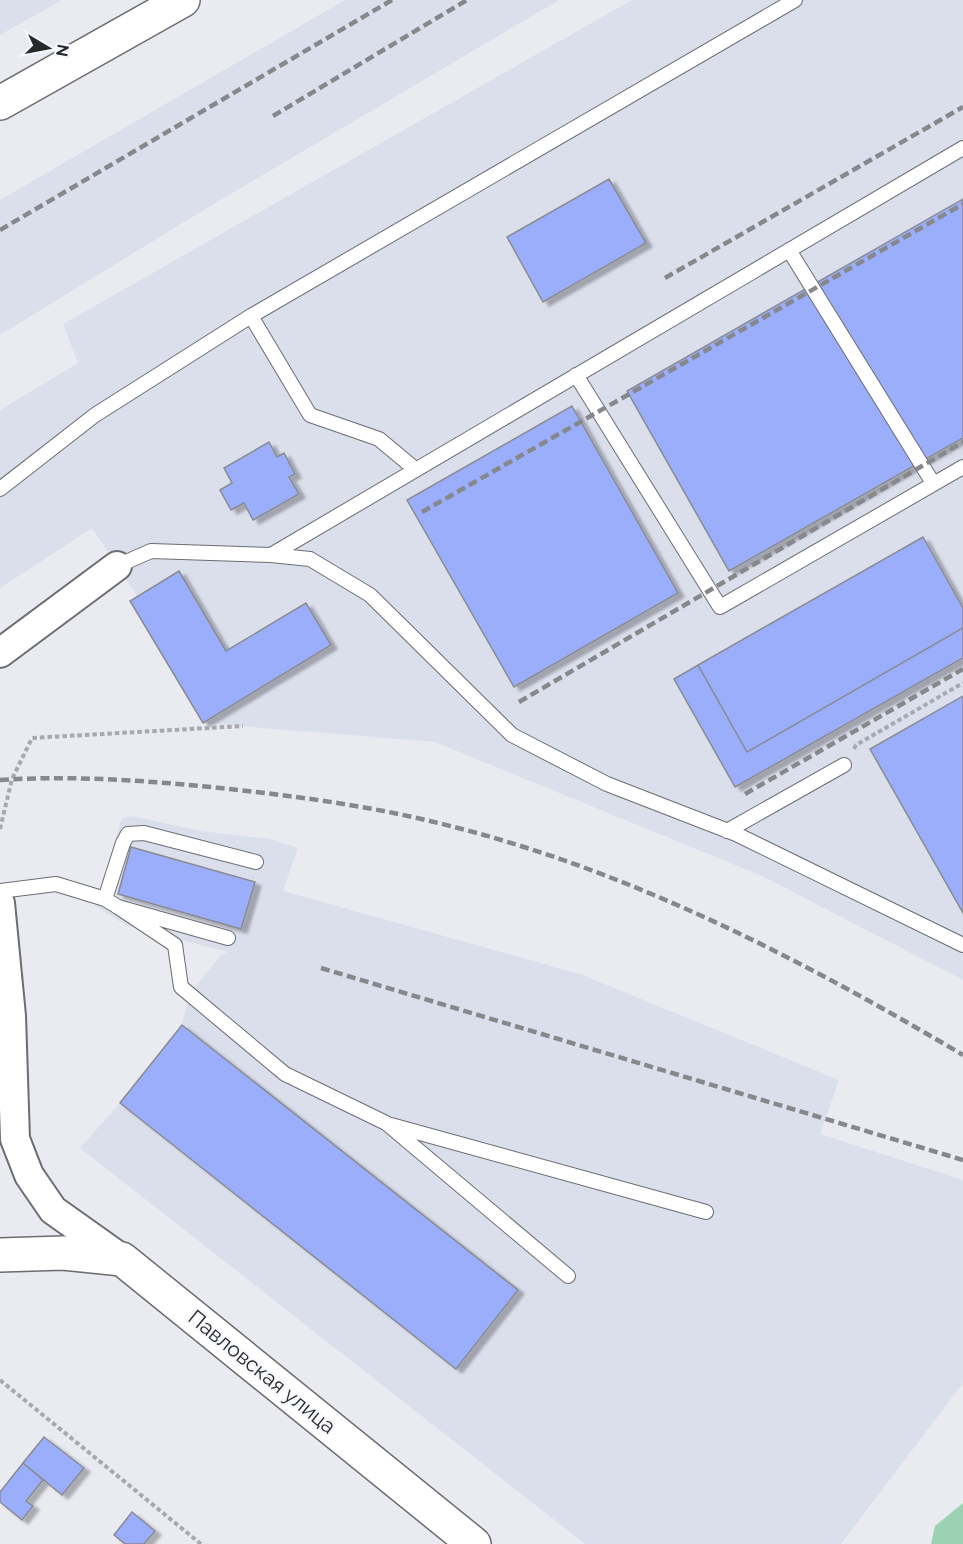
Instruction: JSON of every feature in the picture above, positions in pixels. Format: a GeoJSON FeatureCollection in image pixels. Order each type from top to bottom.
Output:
{"type":"FeatureCollection","features":[{"type":"Feature","properties":{"kind":"main road"},"geometry":{"type":"LineString","coordinates":[[0,103],[183,0]]}},
{"type":"Feature","properties":{"kind":"main road"},"geometry":{"type":"LineString","coordinates":[[15,1255],[63,1253],[122,1259]]}},
{"type":"Feature","properties":{"kind":"main road","name":"Павловская улица"},"geometry":{"type":"LineString","coordinates":[[122,1259],[474,1544]]}},
{"type":"Feature","properties":{"kind":"street"},"geometry":{"type":"LineString","coordinates":[[0,653],[117,566]]}},
{"type":"Feature","properties":{"kind":"street"},"geometry":{"type":"LineString","coordinates":[[0,903],[11,1016],[7,1148],[53,1210],[122,1259]]}},
{"type":"Feature","properties":{"kind":"lane"},"geometry":{"type":"LineString","coordinates":[[0,489],[95,415],[251,316],[795,0]]}},
{"type":"Feature","properties":{"kind":"lane"},"geometry":{"type":"LineString","coordinates":[[271,555],[963,148]]}},
{"type":"Feature","properties":{"kind":"lane"},"geometry":{"type":"LineString","coordinates":[[789,250],[933,483]]}},
{"type":"Feature","properties":{"kind":"lane"},"geometry":{"type":"LineString","coordinates":[[251,316],[310,415],[379,440],[415,469]]}},
{"type":"Feature","properties":{"kind":"lane"},"geometry":{"type":"LineString","coordinates":[[576,375],[720,607],[963,467]]}},
{"type":"Feature","properties":{"kind":"lane"},"geometry":{"type":"LineString","coordinates":[[117,566],[151,551],[271,555],[310,559],[370,595],[512,735],[607,784],[727,831],[963,945]]}},
{"type":"Feature","properties":{"kind":"lane"},"geometry":{"type":"LineString","coordinates":[[727,831],[844,765]]}},
{"type":"Feature","properties":{"kind":"lane"},"geometry":{"type":"LineString","coordinates":[[105,899],[123,843],[128,834],[136,832],[256,862]]}},
{"type":"Feature","properties":{"kind":"lane"},"geometry":{"type":"LineString","coordinates":[[0,891],[56,884],[105,899],[175,945],[181,987],[285,1074],[386,1124],[706,1212]]}},
{"type":"Feature","properties":{"kind":"lane"},"geometry":{"type":"LineString","coordinates":[[118,907],[228,938]]}},
{"type":"Feature","properties":{"kind":"lane"},"geometry":{"type":"LineString","coordinates":[[386,1124],[568,1276]]}},
{"type":"Feature","properties":{"kind":"path"},"geometry":{"type":"LineString","coordinates":[[844,765],[856,745],[963,683]]}},
{"type":"Feature","properties":{"kind":"path"},"geometry":{"type":"LineString","coordinates":[[0,829],[12,779],[32,738],[243,726]]}},
{"type":"Feature","properties":{"kind":"path"},"geometry":{"type":"LineString","coordinates":[[0,1380],[201,1544]]}},
{"type":"Feature","properties":{"kind":"shaded area"},"geometry":{"type":"Polygon","coordinates":[[[0,0],[62,0],[0,35],[0,0]]]}},
{"type":"Feature","properties":{"kind":"shaded area"},"geometry":{"type":"Polygon","coordinates":[[[345,0],[559,0],[202,211],[0,335],[0,200],[345,0]]]}},
{"type":"Feature","properties":{"kind":"shaded area"},"geometry":{"type":"Polygon","coordinates":[[[632,0],[963,0],[963,980],[762,876],[435,742],[203,723],[130,601],[137,596],[92,528],[0,588],[0,410],[78,363],[63,324],[632,0]]]}},
{"type":"Feature","properties":{"kind":"shaded area"},"geometry":{"type":"Polygon","coordinates":[[[132,816],[201,831],[270,839],[298,848],[283,891],[580,974],[839,1080],[820,1134],[963,1180],[963,1383],[841,1544],[585,1544],[80,1148],[120,1103],[182,1025],[189,994],[221,955],[228,952],[127,926],[95,906],[122,818],[132,816]]]}},
{"type":"Feature","properties":{"kind":"green space"},"geometry":{"type":"Polygon","coordinates":[[[963,1503],[963,1544],[931,1544],[935,1526],[963,1503]]]}},
{"type":"Feature","properties":{"kind":"building"},"geometry":{"type":"Polygon","coordinates":[[[609,179],[646,243],[543,302],[507,237],[609,179]]]}},
{"type":"Feature","properties":{"kind":"building"},"geometry":{"type":"Polygon","coordinates":[[[963,199],[963,438],[729,571],[627,391],[963,199]]]}},
{"type":"Feature","properties":{"kind":"building"},"geometry":{"type":"Polygon","coordinates":[[[572,406],[678,593],[514,687],[407,500],[572,406]]]}},
{"type":"Feature","properties":{"kind":"building"},"geometry":{"type":"Polygon","coordinates":[[[269,442],[277,457],[284,453],[295,474],[289,477],[299,494],[253,520],[244,503],[231,510],[220,490],[232,483],[224,468],[269,442]]]}},
{"type":"Feature","properties":{"kind":"building"},"geometry":{"type":"Polygon","coordinates":[[[923,537],[963,608],[963,628],[747,752],[698,665],[923,537]]]}},
{"type":"Feature","properties":{"kind":"building"},"geometry":{"type":"Polygon","coordinates":[[[179,571],[226,651],[306,603],[331,645],[203,723],[130,601],[179,571]]]}},
{"type":"Feature","properties":{"kind":"building"},"geometry":{"type":"Polygon","coordinates":[[[963,628],[963,658],[735,787],[674,679],[698,665],[747,752],[963,628]]]}},
{"type":"Feature","properties":{"kind":"building"},"geometry":{"type":"Polygon","coordinates":[[[963,696],[963,913],[870,749],[963,696]]]}},
{"type":"Feature","properties":{"kind":"building"},"geometry":{"type":"Polygon","coordinates":[[[131,847],[255,882],[241,929],[118,894],[131,847]]]}},
{"type":"Feature","properties":{"kind":"building"},"geometry":{"type":"Polygon","coordinates":[[[182,1025],[518,1290],[456,1369],[120,1103],[182,1025]]]}},
{"type":"Feature","properties":{"kind":"building"},"geometry":{"type":"Polygon","coordinates":[[[44,1437],[84,1468],[62,1495],[23,1463],[44,1437]]]}},
{"type":"Feature","properties":{"kind":"building"},"geometry":{"type":"Polygon","coordinates":[[[23,1463],[43,1480],[26,1501],[33,1506],[22,1520],[0,1502],[0,1492],[23,1463]]]}},
{"type":"Feature","properties":{"kind":"building"},"geometry":{"type":"Polygon","coordinates":[[[132,1512],[155,1531],[144,1544],[125,1544],[114,1535],[132,1512]]]}},
{"type":"Feature","properties":{"kind":"railway"},"geometry":{"type":"LineString","coordinates":[[0,230],[392,0]]}},
{"type":"Feature","properties":{"kind":"railway"},"geometry":{"type":"LineString","coordinates":[[273,116],[467,0]]}},
{"type":"Feature","properties":{"kind":"railway"},"geometry":{"type":"LineString","coordinates":[[665,278],[963,107]]}},
{"type":"Feature","properties":{"kind":"railway"},"geometry":{"type":"LineString","coordinates":[[422,512],[963,204]]}},
{"type":"Feature","properties":{"kind":"railway"},"geometry":{"type":"LineString","coordinates":[[519,702],[963,442]]}},
{"type":"Feature","properties":{"kind":"railway"},"geometry":{"type":"LineString","coordinates":[[745,794],[963,669]]}},
{"type":"Feature","properties":{"kind":"railway"},"geometry":{"type":"LineString","coordinates":[[0,780],[57,778],[115,780],[253,792],[370,809],[417,818],[490,837],[561,859],[631,885],[699,915],[833,981],[963,1055]]}},
{"type":"Feature","properties":{"kind":"railway"},"geometry":{"type":"LineString","coordinates":[[321,968],[963,1160]]}}]}
